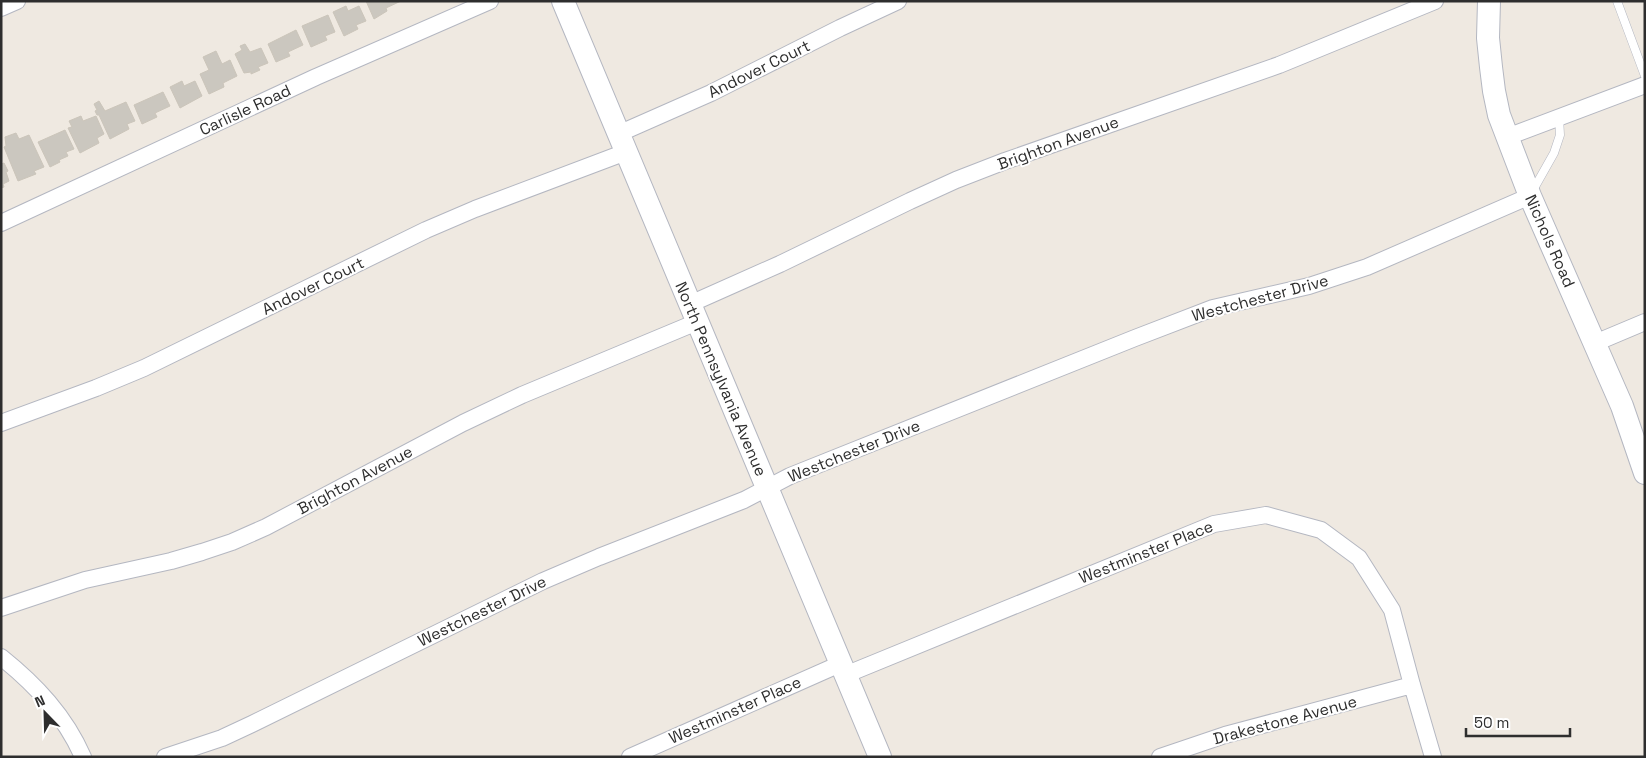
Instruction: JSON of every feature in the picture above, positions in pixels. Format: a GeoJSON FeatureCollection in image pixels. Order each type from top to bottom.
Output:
{"type":"FeatureCollection","features":[{"type":"Feature","properties":{"kind":"street"},"geometry":{"type":"LineString","coordinates":[[1,8],[17,1]]}},
{"type":"Feature","properties":{"kind":"street","name":"Carlisle Road"},"geometry":{"type":"LineString","coordinates":[[1,223],[316,77],[490,1]]}},
{"type":"Feature","properties":{"kind":"street","name":"North Pennsylvania Avenue"},"geometry":{"type":"LineString","coordinates":[[563,1],[880,757]]}},
{"type":"Feature","properties":{"kind":"street","name":"Andover Court"},"geometry":{"type":"LineString","coordinates":[[1,423],[144,368],[426,230],[622,143],[710,93],[898,1]]}},
{"type":"Feature","properties":{"kind":"street","name":"Brighton Avenue"},"geometry":{"type":"LineString","coordinates":[[1,608],[85,580],[179,559],[232,542],[266,527],[463,423],[693,313],[780,264],[956,180],[1279,65],[1435,1]]}},
{"type":"Feature","properties":{"kind":"street","name":"Nichols Road"},"geometry":{"type":"LineString","coordinates":[[1489,1],[1488,38],[1490,67],[1496,99],[1507,137],[1530,196],[1622,406],[1645,472]]}},
{"type":"Feature","properties":{"kind":"street"},"geometry":{"type":"LineString","coordinates":[[1507,137],[1558,116],[1645,85]]}},
{"type":"Feature","properties":{"kind":"street","name":"Westchester Drive"},"geometry":{"type":"LineString","coordinates":[[165,757],[222,738],[543,581],[608,553],[744,500],[790,476],[1143,334],[1213,308],[1309,286],[1367,267],[1530,196]]}},
{"type":"Feature","properties":{"kind":"street"},"geometry":{"type":"LineString","coordinates":[[1595,343],[1645,322]]}},
{"type":"Feature","properties":{"kind":"street","name":"Westminster Place"},"geometry":{"type":"LineString","coordinates":[[630,757],[842,669],[1214,524],[1266,515],[1321,530],[1359,558],[1392,610],[1433,757]]}},
{"type":"Feature","properties":{"kind":"street"},"geometry":{"type":"LineString","coordinates":[[1,657],[44,695],[65,722],[83,757]]}},
{"type":"Feature","properties":{"kind":"street","name":"Drakestone Avenue"},"geometry":{"type":"LineString","coordinates":[[1160,757],[1225,735],[1412,685]]}},
{"type":"Feature","properties":{"kind":"lane"},"geometry":{"type":"LineString","coordinates":[[1617,1],[1645,76]]}},
{"type":"Feature","properties":{"kind":"lane"},"geometry":{"type":"LineString","coordinates":[[1530,196],[1554,153],[1560,135],[1558,116]]}},
{"type":"Feature","properties":{"kind":"building"},"geometry":{"type":"Polygon","coordinates":[[[366,1],[401,1],[386,8],[387,11],[374,19],[366,1]]]}},
{"type":"Feature","properties":{"kind":"building"},"geometry":{"type":"Polygon","coordinates":[[[346,6],[348,11],[359,6],[366,21],[356,25],[358,29],[344,36],[333,12],[346,6]]]}},
{"type":"Feature","properties":{"kind":"building"},"geometry":{"type":"Polygon","coordinates":[[[328,15],[335,32],[325,36],[327,40],[311,47],[302,26],[328,15]]]}},
{"type":"Feature","properties":{"kind":"building"},"geometry":{"type":"Polygon","coordinates":[[[296,30],[303,45],[288,52],[290,56],[276,62],[268,44],[296,30]]]}},
{"type":"Feature","properties":{"kind":"building"},"geometry":{"type":"Polygon","coordinates":[[[245,44],[250,52],[261,48],[268,63],[258,67],[260,70],[251,74],[251,72],[244,73],[235,54],[242,50],[240,46],[245,44]]]}},
{"type":"Feature","properties":{"kind":"building"},"geometry":{"type":"Polygon","coordinates":[[[216,51],[222,64],[230,60],[237,76],[223,83],[224,87],[209,94],[200,74],[209,70],[203,57],[216,51]]]}},
{"type":"Feature","properties":{"kind":"building"},"geometry":{"type":"Polygon","coordinates":[[[182,81],[184,86],[195,81],[202,96],[180,108],[170,87],[182,81]]]}},
{"type":"Feature","properties":{"kind":"building"},"geometry":{"type":"Polygon","coordinates":[[[163,92],[170,106],[155,113],[157,117],[142,124],[134,105],[163,92]]]}},
{"type":"Feature","properties":{"kind":"building"},"geometry":{"type":"Polygon","coordinates":[[[99,101],[105,111],[126,102],[135,121],[127,124],[129,129],[110,139],[99,115],[95,111],[97,110],[94,104],[99,101]]]}},
{"type":"Feature","properties":{"kind":"building"},"geometry":{"type":"Polygon","coordinates":[[[81,116],[83,121],[96,116],[104,134],[97,138],[99,143],[80,153],[68,128],[72,127],[69,121],[81,116]]]}},
{"type":"Feature","properties":{"kind":"building"},"geometry":{"type":"Polygon","coordinates":[[[65,130],[74,149],[66,152],[68,156],[50,167],[38,142],[65,130]]]}},
{"type":"Feature","properties":{"kind":"building"},"geometry":{"type":"Polygon","coordinates":[[[16,133],[19,139],[29,135],[44,167],[34,171],[36,174],[18,181],[4,147],[6,146],[5,137],[16,133]]]}},
{"type":"Feature","properties":{"kind":"building"},"geometry":{"type":"Polygon","coordinates":[[[4,163],[8,171],[6,172],[9,181],[3,184],[4,187],[1,188],[1,164],[4,163]]]}}]}
